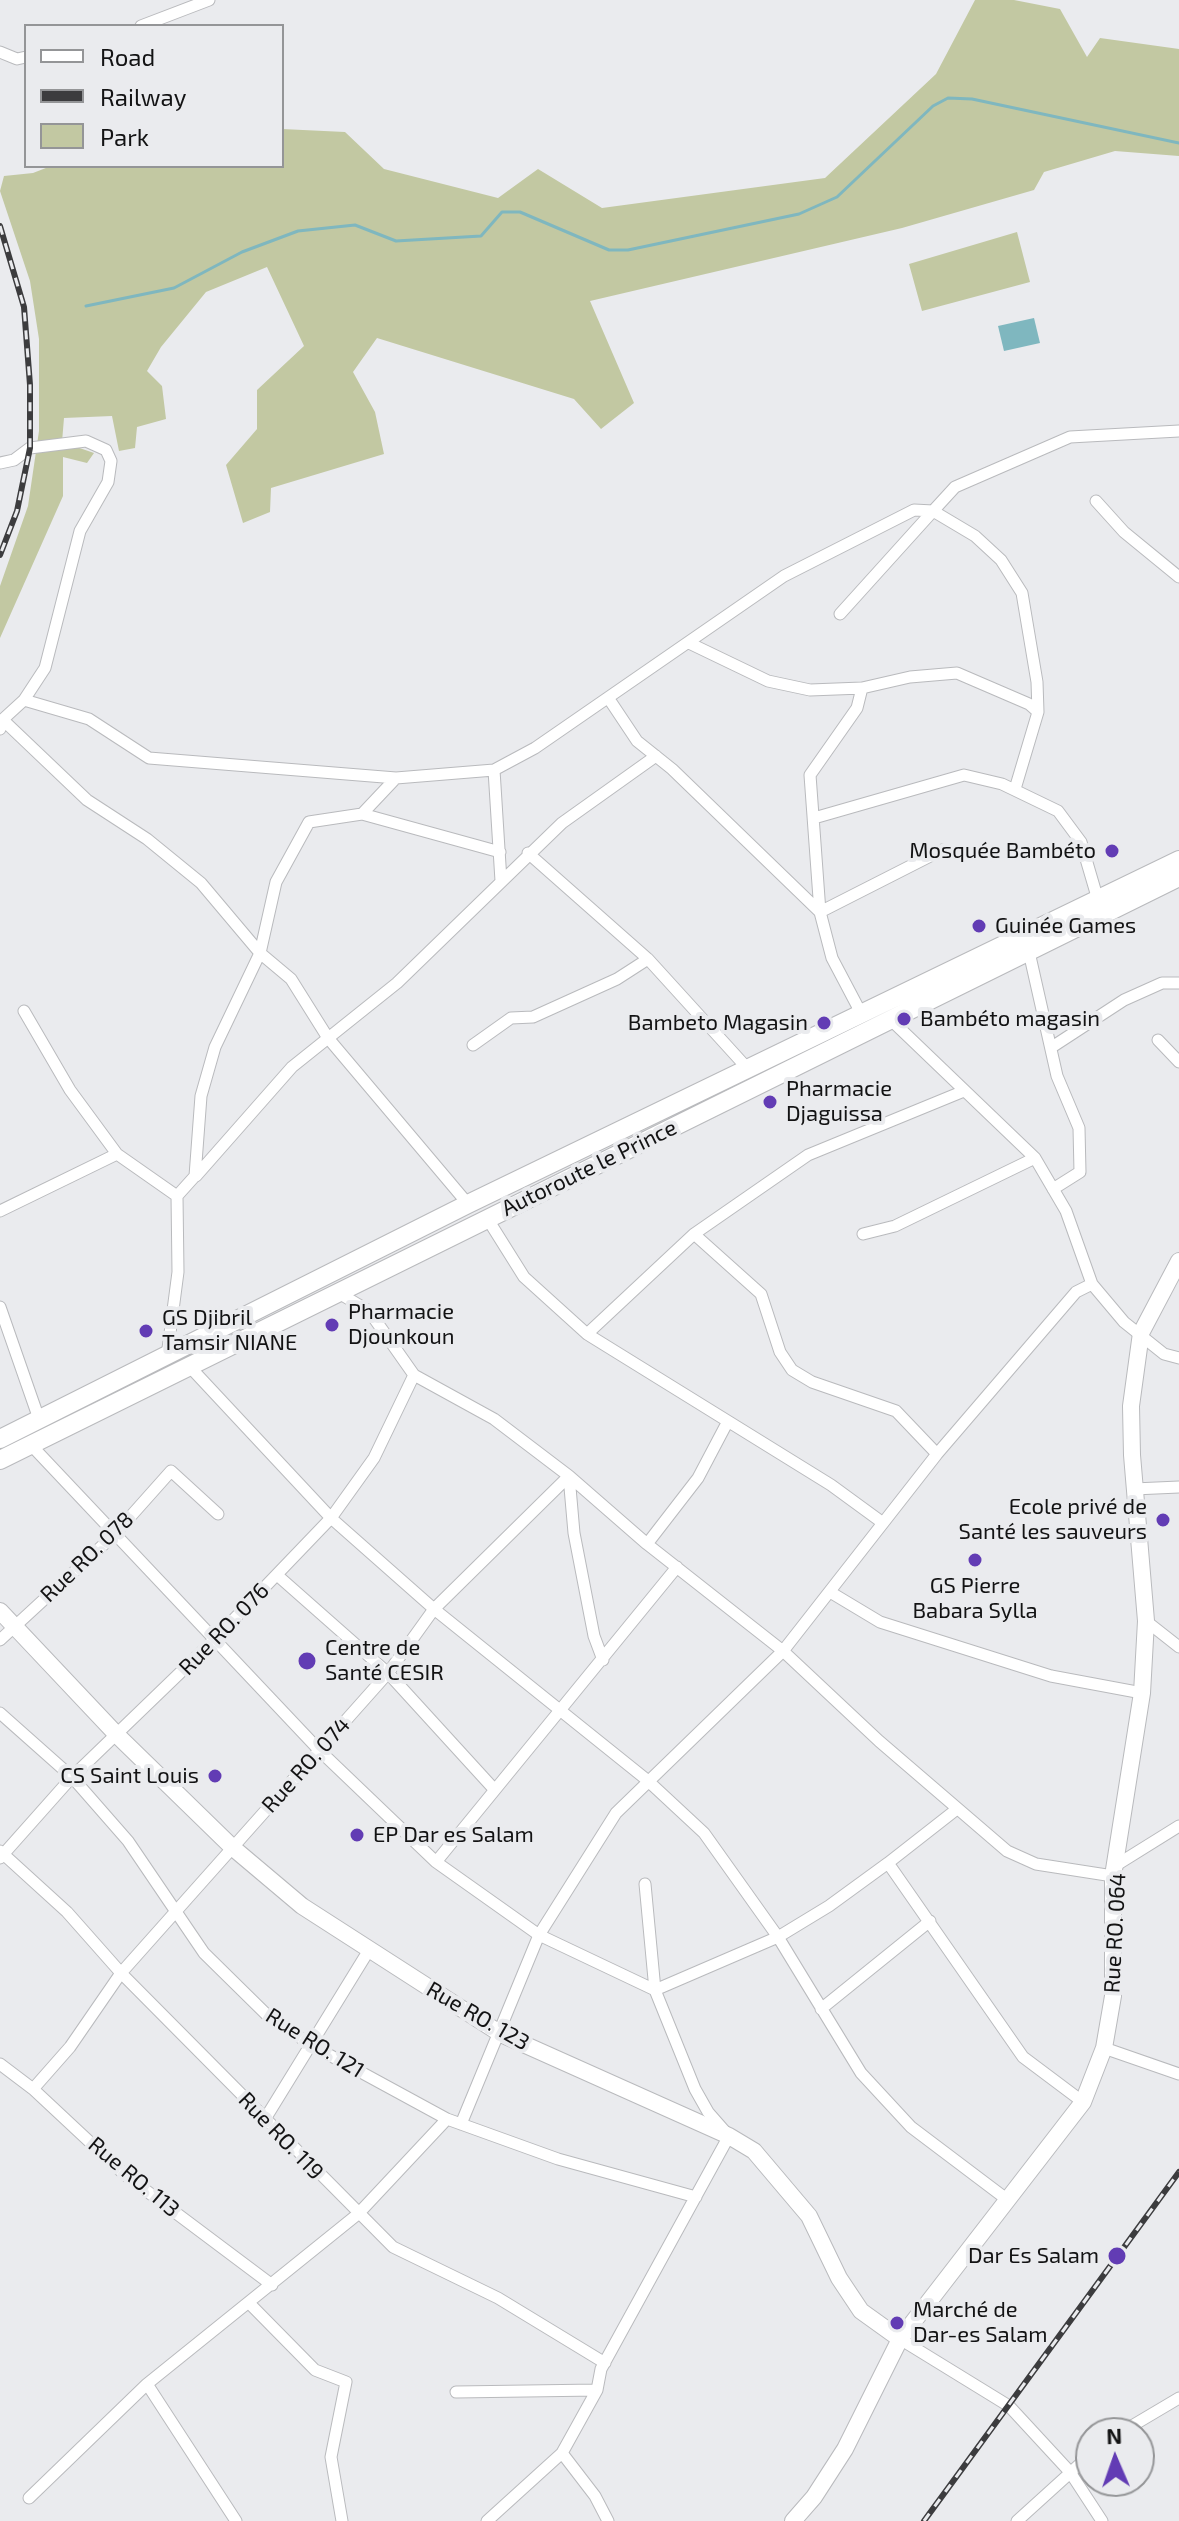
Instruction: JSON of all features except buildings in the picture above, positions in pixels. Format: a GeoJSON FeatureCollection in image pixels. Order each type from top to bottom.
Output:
{"type":"FeatureCollection","features":[{"type":"Feature","properties":{"kind":"main road","name":"Autoroute le Prince"},"geometry":{"type":"LineString","coordinates":[[0,1439],[468,1204],[1179,860]]}},
{"type":"Feature","properties":{"kind":"main road","name":"Autoroute le Prince"},"geometry":{"type":"LineString","coordinates":[[0,1460],[1179,877]]}},
{"type":"Feature","properties":{"kind":"street"},"geometry":{"type":"LineString","coordinates":[[146,24],[209,0]]}},
{"type":"Feature","properties":{"kind":"street"},"geometry":{"type":"LineString","coordinates":[[0,52],[17,59],[24,57]]}},
{"type":"Feature","properties":{"kind":"street"},"geometry":{"type":"LineString","coordinates":[[840,614],[955,487],[1070,437],[1179,431]]}},
{"type":"Feature","properties":{"kind":"street"},"geometry":{"type":"LineString","coordinates":[[0,463],[14,460],[30,448],[86,441],[106,450],[111,461],[108,482],[80,531],[45,668],[24,700],[1,723],[87,800],[147,839],[201,883],[260,953],[291,979],[328,1038],[468,1204]]}},
{"type":"Feature","properties":{"kind":"street"},"geometry":{"type":"LineString","coordinates":[[1096,501],[1124,532],[1179,577]]}},
{"type":"Feature","properties":{"kind":"street"},"geometry":{"type":"LineString","coordinates":[[24,700],[89,719],[149,758],[396,778],[494,770],[609,699],[784,576],[914,510],[933,511],[984,544],[1001,560],[1022,593],[1038,712],[1015,789]]}},
{"type":"Feature","properties":{"kind":"street"},"geometry":{"type":"LineString","coordinates":[[689,643],[768,681],[810,690],[862,688],[910,677],[957,673],[1029,704],[1038,712]]}},
{"type":"Feature","properties":{"kind":"street"},"geometry":{"type":"LineString","coordinates":[[861,1013],[832,958],[820,912],[810,775],[857,708],[862,688]]}},
{"type":"Feature","properties":{"kind":"street"},"geometry":{"type":"LineString","coordinates":[[609,699],[637,741],[820,912]]}},
{"type":"Feature","properties":{"kind":"street"},"geometry":{"type":"LineString","coordinates":[[167,1356],[178,1272],[177,1196],[292,1067],[397,983],[528,853],[602,792],[656,756]]}},
{"type":"Feature","properties":{"kind":"street"},"geometry":{"type":"LineString","coordinates":[[494,770],[501,881]]}},
{"type":"Feature","properties":{"kind":"street"},"geometry":{"type":"LineString","coordinates":[[814,818],[964,775],[1015,789],[1058,811],[1081,842],[1098,900]]}},
{"type":"Feature","properties":{"kind":"street"},"geometry":{"type":"LineString","coordinates":[[362,814],[396,778]]}},
{"type":"Feature","properties":{"kind":"street"},"geometry":{"type":"LineString","coordinates":[[195,1176],[201,1096],[215,1047],[260,953],[276,882],[309,822],[362,814],[500,852]]}},
{"type":"Feature","properties":{"kind":"street"},"geometry":{"type":"LineString","coordinates":[[820,912],[942,850]]}},
{"type":"Feature","properties":{"kind":"street"},"geometry":{"type":"LineString","coordinates":[[528,853],[648,959],[748,1069]]}},
{"type":"Feature","properties":{"kind":"street"},"geometry":{"type":"LineString","coordinates":[[1029,952],[1057,1076],[1079,1128],[1080,1172],[1053,1189]]}},
{"type":"Feature","properties":{"kind":"street"},"geometry":{"type":"LineString","coordinates":[[473,1045],[511,1018],[533,1017],[617,979],[648,959]]}},
{"type":"Feature","properties":{"kind":"street"},"geometry":{"type":"LineString","coordinates":[[1052,1047],[1124,1000],[1162,983],[1179,983]]}},
{"type":"Feature","properties":{"kind":"street"},"geometry":{"type":"LineString","coordinates":[[24,1011],[70,1090],[117,1154],[177,1196]]}},
{"type":"Feature","properties":{"kind":"street"},"geometry":{"type":"LineString","coordinates":[[890,1019],[1035,1158],[1066,1211],[1092,1284],[1124,1322],[1164,1354],[1179,1358]]}},
{"type":"Feature","properties":{"kind":"street"},"geometry":{"type":"LineString","coordinates":[[1158,1040],[1179,1062]]}},
{"type":"Feature","properties":{"kind":"street"},"geometry":{"type":"LineString","coordinates":[[587,1334],[694,1234],[808,1155],[964,1091]]}},
{"type":"Feature","properties":{"kind":"street"},"geometry":{"type":"LineString","coordinates":[[0,1211],[117,1154]]}},
{"type":"Feature","properties":{"kind":"street"},"geometry":{"type":"LineString","coordinates":[[863,1234],[895,1226],[1035,1158]]}},
{"type":"Feature","properties":{"kind":"street"},"geometry":{"type":"LineString","coordinates":[[487,1218],[524,1277],[587,1334],[831,1485],[883,1523]]}},
{"type":"Feature","properties":{"kind":"street"},"geometry":{"type":"LineString","coordinates":[[694,1234],[761,1294],[780,1352],[792,1370],[812,1382],[896,1411],[937,1454]]}},
{"type":"Feature","properties":{"kind":"street","name":"Rue RO. 064"},"geometry":{"type":"LineString","coordinates":[[793,2521],[845,2449],[900,2339],[940,2283],[1009,2201],[1083,2102],[1104,2048],[1113,1996],[1115,1870],[1142,1693],[1146,1621],[1134,1489],[1131,1406],[1141,1333],[1179,1263]]}},
{"type":"Feature","properties":{"kind":"street"},"geometry":{"type":"LineString","coordinates":[[461,2124],[501,2034],[539,1935],[616,1813],[783,1651],[937,1454],[1076,1292],[1092,1284]]}},
{"type":"Feature","properties":{"kind":"street"},"geometry":{"type":"LineString","coordinates":[[337,1291],[369,1311],[414,1375],[494,1419],[569,1476],[647,1544],[783,1651],[1007,1851],[1036,1864],[1115,1870],[1179,1826]]}},
{"type":"Feature","properties":{"kind":"street"},"geometry":{"type":"LineString","coordinates":[[0,1307],[39,1419]]}},
{"type":"Feature","properties":{"kind":"street"},"geometry":{"type":"LineString","coordinates":[[190,1367],[331,1518],[434,1609],[563,1709],[704,1833],[778,1937],[861,2073],[911,2127],[1009,2201]]}},
{"type":"Feature","properties":{"kind":"street","name":"Rue RO. 076"},"geometry":{"type":"LineString","coordinates":[[1,1854],[72,1777],[118,1736],[213,1641],[331,1518],[374,1458],[414,1375]]}},
{"type":"Feature","properties":{"kind":"street"},"geometry":{"type":"LineString","coordinates":[[647,1544],[698,1478],[727,1423]]}},
{"type":"Feature","properties":{"kind":"street"},"geometry":{"type":"LineString","coordinates":[[31,1445],[213,1641],[320,1751],[436,1862],[539,1935],[655,1990],[778,1937],[829,1906],[957,1809]]}},
{"type":"Feature","properties":{"kind":"street","name":"Rue RO. 078"},"geometry":{"type":"LineString","coordinates":[[0,1640],[114,1535],[171,1471],[218,1514]]}},
{"type":"Feature","properties":{"kind":"street"},"geometry":{"type":"LineString","coordinates":[[569,1476],[574,1533],[594,1636],[603,1660]]}},
{"type":"Feature","properties":{"kind":"street","name":"Rue RO. 074"},"geometry":{"type":"LineString","coordinates":[[33,2089],[70,2047],[121,1973],[388,1673],[434,1609],[569,1476]]}},
{"type":"Feature","properties":{"kind":"street"},"geometry":{"type":"LineString","coordinates":[[1134,1489],[1179,1487]]}},
{"type":"Feature","properties":{"kind":"street"},"geometry":{"type":"LineString","coordinates":[[436,1862],[493,1788],[563,1709],[677,1567]]}},
{"type":"Feature","properties":{"kind":"street"},"geometry":{"type":"LineString","coordinates":[[277,1575],[388,1673],[493,1788]]}},
{"type":"Feature","properties":{"kind":"street"},"geometry":{"type":"LineString","coordinates":[[830,1592],[880,1622],[1051,1676],[1142,1693]]}},
{"type":"Feature","properties":{"kind":"street","name":"Rue RO. 123"},"geometry":{"type":"LineString","coordinates":[[0,1611],[118,1736],[232,1847],[302,1906],[501,2034],[729,2136],[754,2151],[809,2216],[839,2278],[861,2311],[900,2339],[1009,2406],[1070,2472],[1102,2521]]}},
{"type":"Feature","properties":{"kind":"street"},"geometry":{"type":"LineString","coordinates":[[1146,1621],[1179,1647]]}},
{"type":"Feature","properties":{"kind":"street","name":"Rue RO. 121"},"geometry":{"type":"LineString","coordinates":[[0,1713],[72,1777],[128,1841],[204,1953],[267,2015],[311,2045],[447,2119],[558,2159],[696,2197]]}},
{"type":"Feature","properties":{"kind":"street","name":"Rue RO. 119"},"geometry":{"type":"LineString","coordinates":[[1,1854],[67,1912],[121,1973],[393,2247],[498,2298],[605,2363]]}},
{"type":"Feature","properties":{"kind":"street"},"geometry":{"type":"LineString","coordinates":[[888,1863],[1023,2057],[1083,2102]]}},
{"type":"Feature","properties":{"kind":"street"},"geometry":{"type":"LineString","coordinates":[[487,2521],[562,2453],[597,2390],[605,2363],[729,2136],[708,2112],[695,2089],[655,1990],[645,1884]]}},
{"type":"Feature","properties":{"kind":"street"},"geometry":{"type":"LineString","coordinates":[[821,2009],[930,1921]]}},
{"type":"Feature","properties":{"kind":"street"},"geometry":{"type":"LineString","coordinates":[[265,2119],[369,1950]]}},
{"type":"Feature","properties":{"kind":"street"},"geometry":{"type":"LineString","coordinates":[[1104,2048],[1179,2074]]}},
{"type":"Feature","properties":{"kind":"street","name":"Rue RO. 113"},"geometry":{"type":"LineString","coordinates":[[0,2064],[33,2089],[124,2174],[272,2285]]}},
{"type":"Feature","properties":{"kind":"street"},"geometry":{"type":"LineString","coordinates":[[29,2498],[147,2384],[358,2214],[447,2119]]}},
{"type":"Feature","properties":{"kind":"street"},"geometry":{"type":"LineString","coordinates":[[250,2304],[315,2370],[346,2382],[331,2457],[342,2521]]}},
{"type":"Feature","properties":{"kind":"street"},"geometry":{"type":"LineString","coordinates":[[147,2384],[236,2521]]}},
{"type":"Feature","properties":{"kind":"street"},"geometry":{"type":"LineString","coordinates":[[456,2392],[597,2390]]}},
{"type":"Feature","properties":{"kind":"street"},"geometry":{"type":"LineString","coordinates":[[1147,2417],[1179,2398]]}},
{"type":"Feature","properties":{"kind":"street"},"geometry":{"type":"LineString","coordinates":[[562,2453],[595,2496],[608,2521]]}},
{"type":"Feature","properties":{"kind":"street"},"geometry":{"type":"LineString","coordinates":[[1017,2521],[1075,2468]]}},
{"type":"Feature","properties":{"kind":"green space"},"geometry":{"type":"Polygon","coordinates":[[[975,0],[1014,0],[1060,9],[1087,57],[1100,38],[1179,49],[1179,156],[1115,151],[1044,172],[1034,190],[902,228],[590,301],[634,403],[601,429],[574,399],[377,338],[353,372],[375,412],[384,454],[271,488],[270,512],[243,523],[226,465],[257,429],[257,390],[304,346],[267,267],[206,292],[161,347],[147,371],[162,386],[166,419],[137,427],[135,448],[119,451],[112,416],[64,418],[62,442],[94,453],[87,463],[63,457],[63,496],[0,638],[0,586],[28,506],[39,431],[39,339],[30,281],[0,191],[4,176],[33,173],[46,168],[284,168],[284,129],[345,132],[384,169],[498,198],[538,169],[602,208],[825,178],[936,74],[975,0]]]}},
{"type":"Feature","properties":{"kind":"green space"},"geometry":{"type":"Polygon","coordinates":[[[1017,232],[1030,282],[922,311],[909,264],[1017,232]]]}},
{"type":"Feature","properties":{"kind":"water"},"geometry":{"type":"Polygon","coordinates":[[[1034,318],[1040,343],[1004,351],[998,326],[1034,318]]]}},
{"type":"Feature","properties":{"kind":"waterway"},"geometry":{"type":"LineString","coordinates":[[86,306],[174,288],[242,252],[298,231],[355,225],[396,241],[481,236],[502,212],[520,212],[609,250],[628,250],[799,214],[837,197],[933,106],[948,98],[972,99],[1179,143]]}},
{"type":"Feature","properties":{"kind":"railway"},"geometry":{"type":"LineString","coordinates":[[0,226],[24,307],[30,385],[30,448],[17,511],[0,555]]}},
{"type":"Feature","properties":{"kind":"railway"},"geometry":{"type":"LineString","coordinates":[[924,2521],[1179,2172]]}},
{"type":"Feature","properties":{"kind":"place","name":"Mosquée Bambéto"},"geometry":{"type":"Point","coordinates":[1112,851]}},
{"type":"Feature","properties":{"kind":"place","name":"Guinée Games"},"geometry":{"type":"Point","coordinates":[979,926]}},
{"type":"Feature","properties":{"kind":"place","name":"Bambéto magasin"},"geometry":{"type":"Point","coordinates":[904,1019]}},
{"type":"Feature","properties":{"kind":"place","name":"Bambeto Magasin"},"geometry":{"type":"Point","coordinates":[824,1023]}},
{"type":"Feature","properties":{"kind":"place","name":"Pharmacie Djaguissa"},"geometry":{"type":"Point","coordinates":[770,1102]}},
{"type":"Feature","properties":{"kind":"place","name":"Pharmacie Djounkoun"},"geometry":{"type":"Point","coordinates":[332,1325]}},
{"type":"Feature","properties":{"kind":"place","name":"GS Djibril Tamsir NIANE"},"geometry":{"type":"Point","coordinates":[146,1331]}},
{"type":"Feature","properties":{"kind":"place","name":"Ecole privé de Santé les sauveurs"},"geometry":{"type":"Point","coordinates":[1163,1520]}},
{"type":"Feature","properties":{"kind":"place","name":"GS Pierre Babara Sylla"},"geometry":{"type":"Point","coordinates":[975,1560]}},
{"type":"Feature","properties":{"kind":"place","name":"Centre de Santé CESIR"},"geometry":{"type":"Point","coordinates":[307,1661]}},
{"type":"Feature","properties":{"kind":"place","name":"CS Saint Louis"},"geometry":{"type":"Point","coordinates":[215,1776]}},
{"type":"Feature","properties":{"kind":"place","name":"EP Dar es Salam"},"geometry":{"type":"Point","coordinates":[357,1835]}},
{"type":"Feature","properties":{"kind":"place","name":"Dar Es Salam"},"geometry":{"type":"Point","coordinates":[1117,2256]}},
{"type":"Feature","properties":{"kind":"place","name":"Marché de Dar-es Salam"},"geometry":{"type":"Point","coordinates":[897,2323]}}]}
